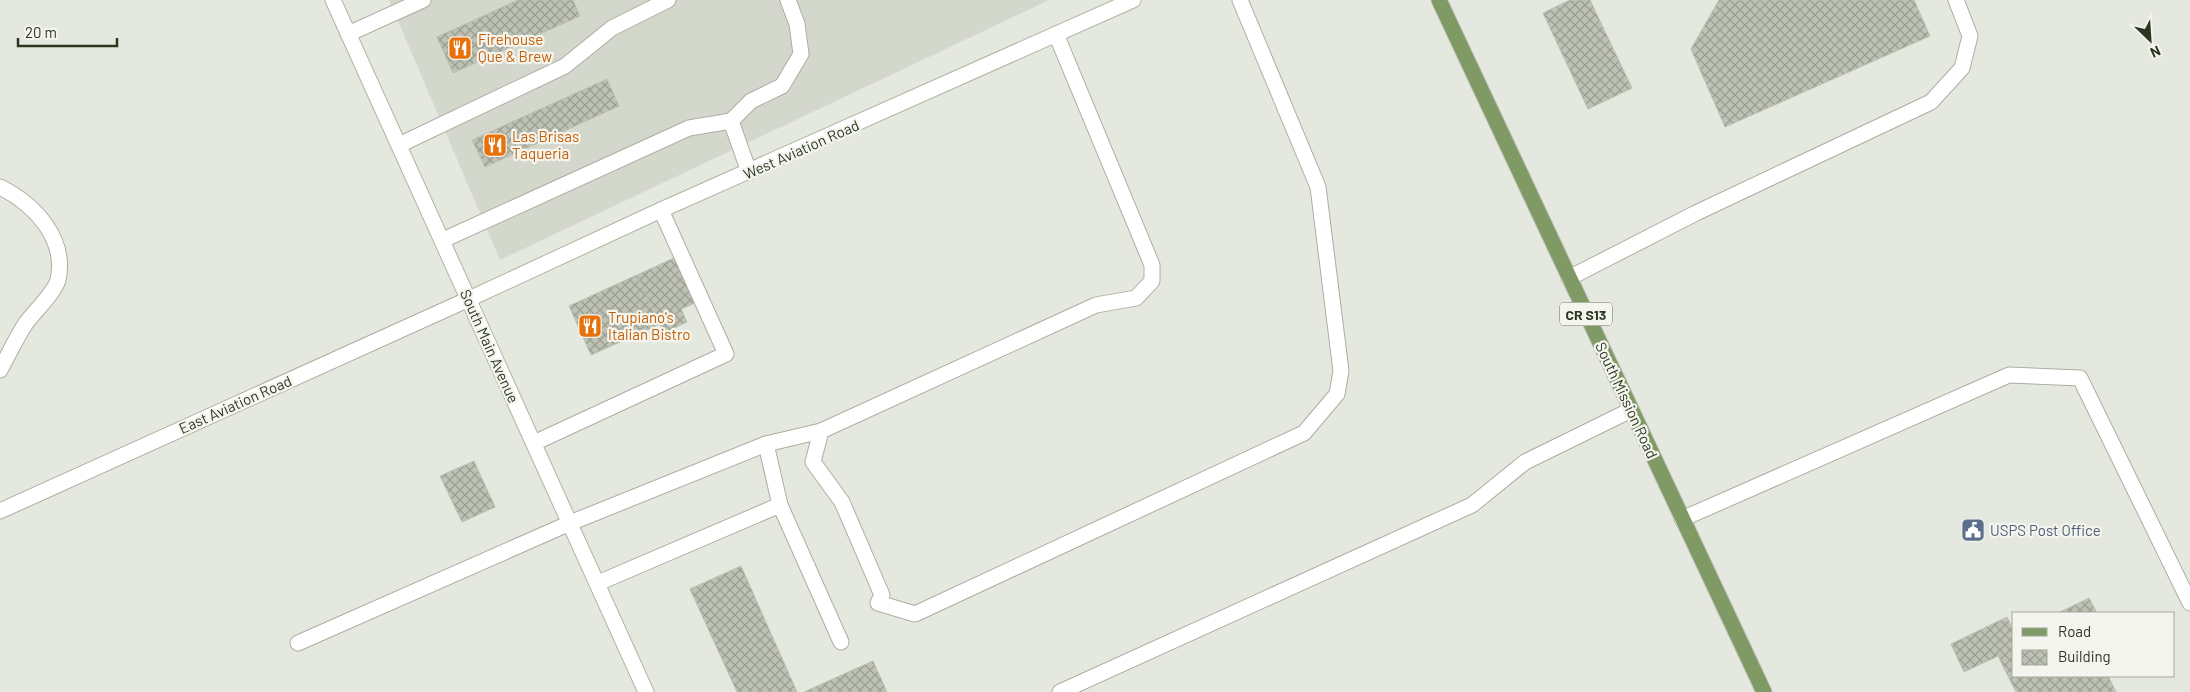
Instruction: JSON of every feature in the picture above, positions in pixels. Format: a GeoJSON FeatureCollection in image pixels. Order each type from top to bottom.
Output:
{"type":"FeatureCollection","features":[{"type":"Feature","properties":{"kind":"main road","name":"South Mission Road"},"geometry":{"type":"LineString","coordinates":[[1439,0],[1764,692]]}},
{"type":"Feature","properties":{"kind":"street","name":"South Main Avenue"},"geometry":{"type":"LineString","coordinates":[[333,0],[598,584],[643,691]]}},
{"type":"Feature","properties":{"kind":"street"},"geometry":{"type":"LineString","coordinates":[[348,34],[423,0]]}},
{"type":"Feature","properties":{"kind":"street"},"geometry":{"type":"LineString","coordinates":[[399,145],[565,66],[612,28],[668,0]]}},
{"type":"Feature","properties":{"kind":"street"},"geometry":{"type":"LineString","coordinates":[[443,240],[690,128],[730,121],[751,101],[782,86],[800,54],[797,24],[788,0]]}},
{"type":"Feature","properties":{"kind":"street"},"geometry":{"type":"LineString","coordinates":[[821,431],[813,462],[842,502],[882,595],[878,603],[914,614],[1304,433],[1337,394],[1342,371],[1318,188],[1240,0]]}},
{"type":"Feature","properties":{"kind":"street"},"geometry":{"type":"LineString","coordinates":[[1569,278],[1696,213],[1932,102],[1962,68],[1970,36],[1956,0]]}},
{"type":"Feature","properties":{"kind":"street","name":"West Aviation Road"},"geometry":{"type":"LineString","coordinates":[[469,299],[661,210],[1056,34],[1123,2]]}},
{"type":"Feature","properties":{"kind":"street"},"geometry":{"type":"LineString","coordinates":[[298,644],[570,523],[766,444],[821,431],[1096,305],[1136,298],[1152,281],[1152,265],[1056,34]]}},
{"type":"Feature","properties":{"kind":"street"},"geometry":{"type":"LineString","coordinates":[[730,121],[749,172]]}},
{"type":"Feature","properties":{"kind":"street"},"geometry":{"type":"LineString","coordinates":[[0,187],[34,209],[50,229],[56,248],[58,281],[26,324],[0,370]]}},
{"type":"Feature","properties":{"kind":"street"},"geometry":{"type":"LineString","coordinates":[[534,442],[726,354],[661,210]]}},
{"type":"Feature","properties":{"kind":"street","name":"East Aviation Road"},"geometry":{"type":"LineString","coordinates":[[0,510],[469,299]]}},
{"type":"Feature","properties":{"kind":"street"},"geometry":{"type":"LineString","coordinates":[[1682,519],[2009,375],[2080,378],[2190,603]]}},
{"type":"Feature","properties":{"kind":"street"},"geometry":{"type":"LineString","coordinates":[[1060,692],[1472,505],[1525,462],[1631,410]]}},
{"type":"Feature","properties":{"kind":"street"},"geometry":{"type":"LineString","coordinates":[[766,444],[780,505],[841,642]]}},
{"type":"Feature","properties":{"kind":"street"},"geometry":{"type":"LineString","coordinates":[[598,584],[780,505]]}},
{"type":"Feature","properties":{"kind":"shaded area"},"geometry":{"type":"Polygon","coordinates":[[[389,0],[1049,0],[500,260],[389,0]]]}},
{"type":"Feature","properties":{"kind":"building"},"geometry":{"type":"Polygon","coordinates":[[[518,0],[573,0],[580,16],[453,73],[437,37],[518,0]]]}},
{"type":"Feature","properties":{"kind":"building"},"geometry":{"type":"Polygon","coordinates":[[[1570,0],[1590,0],[1632,88],[1588,109],[1543,13],[1570,0]]]}},
{"type":"Feature","properties":{"kind":"building"},"geometry":{"type":"Polygon","coordinates":[[[1719,0],[1914,0],[1930,36],[1725,127],[1691,49],[1719,0]]]}},
{"type":"Feature","properties":{"kind":"building"},"geometry":{"type":"Polygon","coordinates":[[[607,79],[619,106],[485,167],[472,140],[607,79]]]}},
{"type":"Feature","properties":{"kind":"building"},"geometry":{"type":"Polygon","coordinates":[[[674,258],[695,303],[681,309],[687,322],[664,333],[637,275],[674,258]]]}},
{"type":"Feature","properties":{"kind":"building"},"geometry":{"type":"Polygon","coordinates":[[[637,275],[660,324],[591,355],[569,306],[637,275]]]}},
{"type":"Feature","properties":{"kind":"building"},"geometry":{"type":"Polygon","coordinates":[[[474,461],[495,507],[462,522],[440,476],[474,461]]]}},
{"type":"Feature","properties":{"kind":"building"},"geometry":{"type":"Polygon","coordinates":[[[741,566],[797,692],[737,692],[690,589],[741,566]]]}},
{"type":"Feature","properties":{"kind":"building"},"geometry":{"type":"Polygon","coordinates":[[[2089,598],[2096,612],[2060,612],[2089,598]]]}},
{"type":"Feature","properties":{"kind":"building"},"geometry":{"type":"Polygon","coordinates":[[[2007,617],[2012,627],[2012,677],[2108,677],[2116,692],[2016,692],[1998,656],[1964,672],[1951,644],[2007,617]]]}},
{"type":"Feature","properties":{"kind":"building"},"geometry":{"type":"Polygon","coordinates":[[[873,661],[887,692],[804,692],[873,661]]]}},
{"type":"Feature","properties":{"kind":"place","name":"Firehouse Que & Brew"},"geometry":{"type":"Point","coordinates":[460,48]}},
{"type":"Feature","properties":{"kind":"place","name":"Las Brisas Taqueria"},"geometry":{"type":"Point","coordinates":[495,145]}},
{"type":"Feature","properties":{"kind":"place","name":"Trupiano's Italian Bistro"},"geometry":{"type":"Point","coordinates":[590,326]}},
{"type":"Feature","properties":{"kind":"place","name":"USPS Post Office"},"geometry":{"type":"Point","coordinates":[1973,530]}}]}
